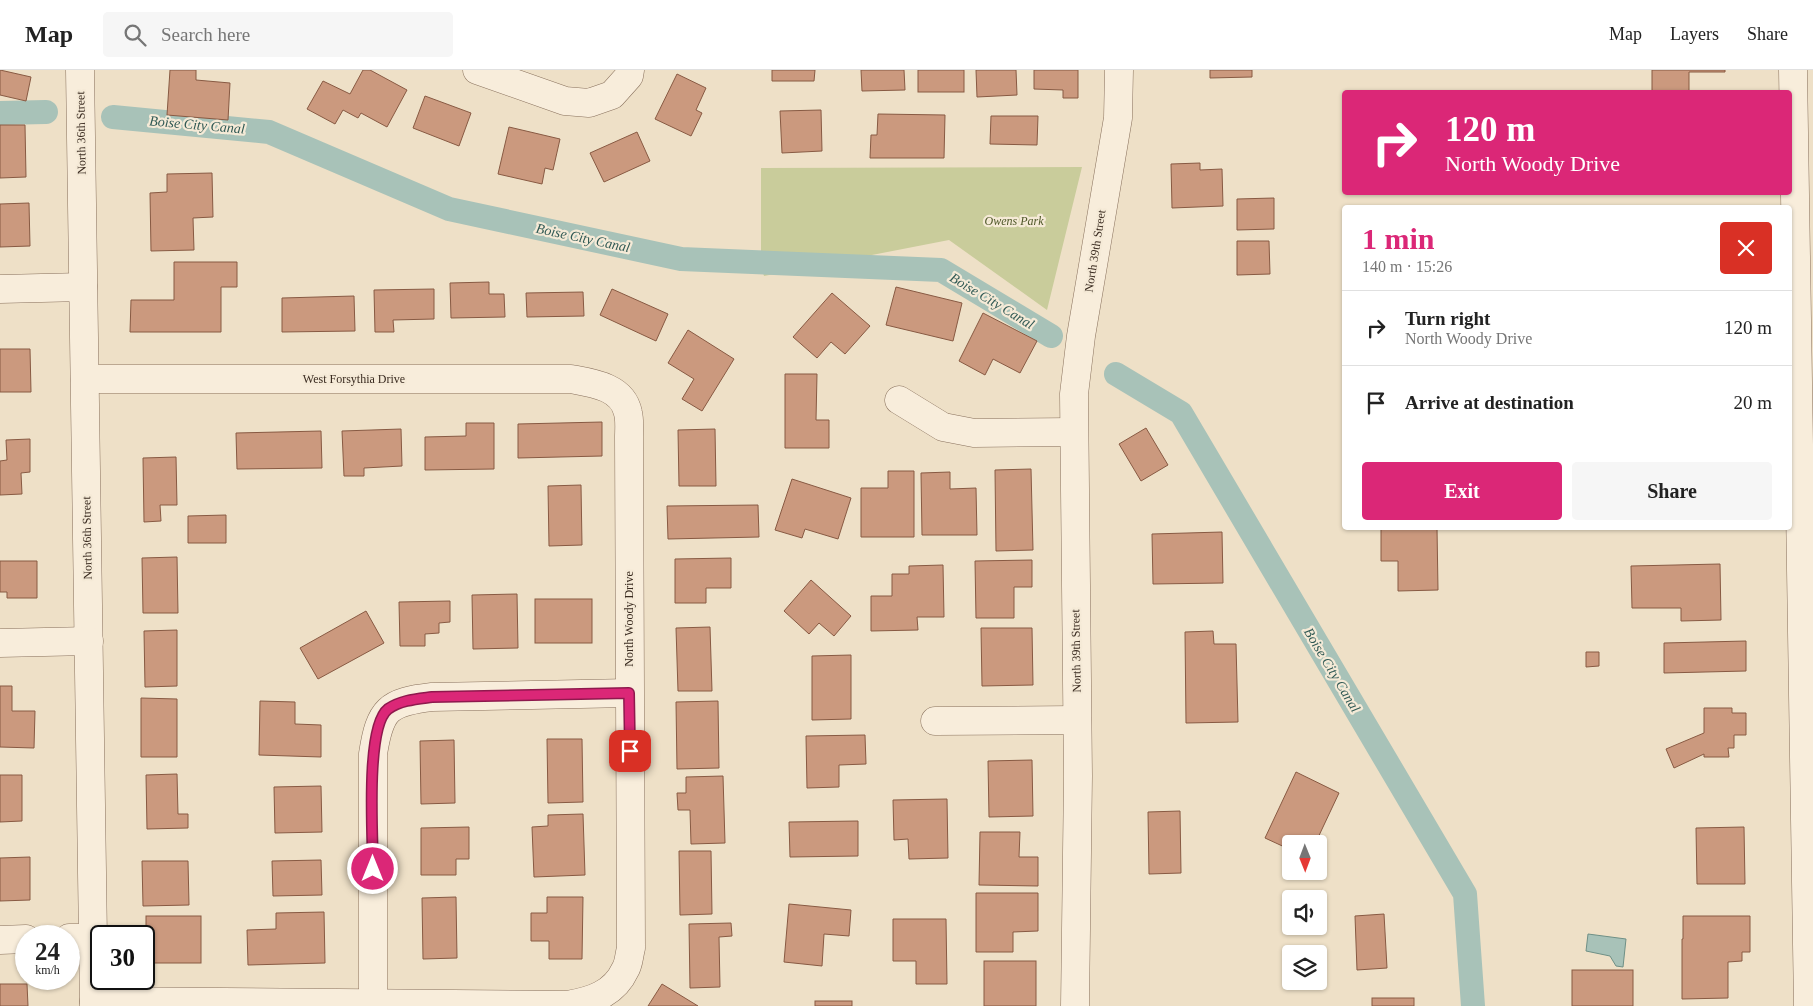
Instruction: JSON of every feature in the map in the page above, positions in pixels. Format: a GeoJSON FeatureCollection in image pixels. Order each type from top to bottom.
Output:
{"type":"FeatureCollection","features":[{"type":"Feature","properties":{"kind":"street","name":"North 36th Street"},"geometry":{"type":"LineString","coordinates":[[80,70],[89,641],[81,938],[94,1004]]}},
{"type":"Feature","properties":{"kind":"street"},"geometry":{"type":"LineString","coordinates":[[477,70],[565,101],[589,103],[612,95],[629,76],[630,70]]}},
{"type":"Feature","properties":{"kind":"street","name":"North 39th Street"},"geometry":{"type":"LineString","coordinates":[[1075,1006],[1077,720],[1074,394],[1081,336],[1118,118],[1119,70]]}},
{"type":"Feature","properties":{"kind":"street"},"geometry":{"type":"LineString","coordinates":[[1794,70],[1804,141],[1808,1006]]}},
{"type":"Feature","properties":{"kind":"street"},"geometry":{"type":"LineString","coordinates":[[0,289],[83,286]]}},
{"type":"Feature","properties":{"kind":"street","name":"West Forsythia Drive"},"geometry":{"type":"LineString","coordinates":[[85,379],[571,380],[599,385],[621,397]]}},
{"type":"Feature","properties":{"kind":"street","name":"North Woody Drive"},"geometry":{"type":"LineString","coordinates":[[373,1004],[567,1005],[592,1000],[613,988],[626,970],[631,948],[629,437],[628,412],[621,397]]}},
{"type":"Feature","properties":{"kind":"street"},"geometry":{"type":"LineString","coordinates":[[899,400],[943,427],[974,433],[1074,432]]}},
{"type":"Feature","properties":{"kind":"street"},"geometry":{"type":"LineString","coordinates":[[0,643],[89,641]]}},
{"type":"Feature","properties":{"kind":"street"},"geometry":{"type":"LineString","coordinates":[[94,1004],[373,1004],[373,754],[376,731],[387,710],[407,700],[432,697],[629,693]]}},
{"type":"Feature","properties":{"kind":"street"},"geometry":{"type":"LineString","coordinates":[[935,721],[1077,720]]}},
{"type":"Feature","properties":{"kind":"street"},"geometry":{"type":"LineString","coordinates":[[0,940],[15,939]]}},
{"type":"Feature","properties":{"kind":"green space","name":"Owens Park"},"geometry":{"type":"Polygon","coordinates":[[[1082,167],[1047,310],[949,240],[764,276],[761,263],[761,168],[1082,167]]]}},
{"type":"Feature","properties":{"kind":"shaded area"},"geometry":{"type":"Polygon","coordinates":[[[1588,934],[1626,939],[1623,967],[1616,966],[1610,956],[1586,951],[1588,934]]]}},
{"type":"Feature","properties":{"kind":"building"},"geometry":{"type":"Polygon","coordinates":[[[0,70],[31,77],[26,101],[0,95],[0,70]]]}},
{"type":"Feature","properties":{"kind":"building"},"geometry":{"type":"Polygon","coordinates":[[[170,70],[196,70],[196,80],[230,83],[228,120],[167,115],[170,70]]]}},
{"type":"Feature","properties":{"kind":"building"},"geometry":{"type":"Polygon","coordinates":[[[363,70],[370,70],[407,90],[387,127],[361,113],[358,118],[343,110],[335,124],[307,109],[323,81],[350,94],[363,70]]]}},
{"type":"Feature","properties":{"kind":"building"},"geometry":{"type":"Polygon","coordinates":[[[772,70],[815,70],[814,81],[772,81],[772,70]]]}},
{"type":"Feature","properties":{"kind":"building"},"geometry":{"type":"Polygon","coordinates":[[[861,70],[904,70],[905,90],[862,91],[861,70]]]}},
{"type":"Feature","properties":{"kind":"building"},"geometry":{"type":"Polygon","coordinates":[[[918,70],[964,70],[964,92],[918,92],[918,70]]]}},
{"type":"Feature","properties":{"kind":"building"},"geometry":{"type":"Polygon","coordinates":[[[976,70],[1016,70],[1017,95],[977,97],[976,70]]]}},
{"type":"Feature","properties":{"kind":"building"},"geometry":{"type":"Polygon","coordinates":[[[1034,70],[1078,70],[1078,98],[1063,98],[1063,90],[1034,89],[1034,70]]]}},
{"type":"Feature","properties":{"kind":"building"},"geometry":{"type":"Polygon","coordinates":[[[1210,70],[1252,70],[1252,77],[1210,78],[1210,70]]]}},
{"type":"Feature","properties":{"kind":"building"},"geometry":{"type":"Polygon","coordinates":[[[1652,70],[1725,70],[1725,72],[1689,72],[1689,90],[1652,90],[1652,70]]]}},
{"type":"Feature","properties":{"kind":"building"},"geometry":{"type":"Polygon","coordinates":[[[677,74],[706,88],[696,110],[702,113],[691,136],[655,119],[677,74]]]}},
{"type":"Feature","properties":{"kind":"building"},"geometry":{"type":"Polygon","coordinates":[[[425,96],[471,113],[459,146],[413,128],[425,96]]]}},
{"type":"Feature","properties":{"kind":"building"},"geometry":{"type":"Polygon","coordinates":[[[821,110],[822,151],[782,153],[780,111],[821,110]]]}},
{"type":"Feature","properties":{"kind":"building"},"geometry":{"type":"Polygon","coordinates":[[[878,114],[945,115],[944,158],[870,158],[871,135],[877,135],[878,114]]]}},
{"type":"Feature","properties":{"kind":"building"},"geometry":{"type":"Polygon","coordinates":[[[991,116],[1038,116],[1037,145],[990,144],[991,116]]]}},
{"type":"Feature","properties":{"kind":"building"},"geometry":{"type":"Polygon","coordinates":[[[0,125],[25,125],[26,177],[0,178],[0,125]]]}},
{"type":"Feature","properties":{"kind":"building"},"geometry":{"type":"Polygon","coordinates":[[[509,127],[560,139],[553,170],[545,168],[542,184],[498,174],[509,127]]]}},
{"type":"Feature","properties":{"kind":"building"},"geometry":{"type":"Polygon","coordinates":[[[637,132],[650,161],[604,182],[590,153],[637,132]]]}},
{"type":"Feature","properties":{"kind":"building"},"geometry":{"type":"Polygon","coordinates":[[[1200,163],[1200,170],[1222,169],[1223,206],[1172,208],[1171,164],[1200,163]]]}},
{"type":"Feature","properties":{"kind":"building"},"geometry":{"type":"Polygon","coordinates":[[[212,173],[213,217],[193,218],[194,250],[151,251],[150,193],[167,192],[167,174],[212,173]]]}},
{"type":"Feature","properties":{"kind":"building"},"geometry":{"type":"Polygon","coordinates":[[[1274,198],[1274,229],[1237,230],[1237,199],[1274,198]]]}},
{"type":"Feature","properties":{"kind":"building"},"geometry":{"type":"Polygon","coordinates":[[[29,203],[30,246],[0,247],[0,204],[29,203]]]}},
{"type":"Feature","properties":{"kind":"building"},"geometry":{"type":"Polygon","coordinates":[[[1237,241],[1269,241],[1270,274],[1237,275],[1237,241]]]}},
{"type":"Feature","properties":{"kind":"building"},"geometry":{"type":"Polygon","coordinates":[[[174,262],[237,262],[237,287],[221,287],[221,332],[130,332],[131,300],[174,300],[174,262]]]}},
{"type":"Feature","properties":{"kind":"building"},"geometry":{"type":"Polygon","coordinates":[[[489,282],[489,294],[504,294],[505,317],[451,318],[450,283],[489,282]]]}},
{"type":"Feature","properties":{"kind":"building"},"geometry":{"type":"Polygon","coordinates":[[[896,287],[962,303],[953,341],[886,325],[896,287]]]}},
{"type":"Feature","properties":{"kind":"building"},"geometry":{"type":"Polygon","coordinates":[[[434,289],[434,319],[393,320],[394,332],[375,332],[374,290],[434,289]]]}},
{"type":"Feature","properties":{"kind":"building"},"geometry":{"type":"Polygon","coordinates":[[[612,289],[668,314],[656,341],[600,315],[612,289]]]}},
{"type":"Feature","properties":{"kind":"building"},"geometry":{"type":"Polygon","coordinates":[[[583,292],[584,316],[527,317],[526,293],[583,292]]]}},
{"type":"Feature","properties":{"kind":"building"},"geometry":{"type":"Polygon","coordinates":[[[832,293],[870,326],[845,354],[831,342],[817,358],[793,337],[832,293]]]}},
{"type":"Feature","properties":{"kind":"building"},"geometry":{"type":"Polygon","coordinates":[[[354,296],[355,331],[282,332],[282,298],[354,296]]]}},
{"type":"Feature","properties":{"kind":"building"},"geometry":{"type":"Polygon","coordinates":[[[983,313],[1037,341],[1020,373],[993,359],[985,375],[959,361],[983,313]]]}},
{"type":"Feature","properties":{"kind":"building"},"geometry":{"type":"Polygon","coordinates":[[[688,330],[734,359],[702,411],[682,399],[694,379],[668,363],[688,330]]]}},
{"type":"Feature","properties":{"kind":"building"},"geometry":{"type":"Polygon","coordinates":[[[0,349],[30,349],[31,392],[0,392],[0,349]]]}},
{"type":"Feature","properties":{"kind":"building"},"geometry":{"type":"Polygon","coordinates":[[[785,374],[817,374],[816,420],[829,420],[829,448],[785,448],[785,374]]]}},
{"type":"Feature","properties":{"kind":"building"},"geometry":{"type":"Polygon","coordinates":[[[602,422],[602,456],[518,458],[518,424],[602,422]]]}},
{"type":"Feature","properties":{"kind":"building"},"geometry":{"type":"Polygon","coordinates":[[[466,423],[494,423],[494,469],[425,470],[425,437],[466,436],[466,423]]]}},
{"type":"Feature","properties":{"kind":"building"},"geometry":{"type":"Polygon","coordinates":[[[1146,428],[1168,465],[1141,481],[1119,444],[1146,428]]]}},
{"type":"Feature","properties":{"kind":"building"},"geometry":{"type":"Polygon","coordinates":[[[401,429],[402,466],[364,468],[364,476],[344,476],[342,431],[401,429]]]}},
{"type":"Feature","properties":{"kind":"building"},"geometry":{"type":"Polygon","coordinates":[[[715,429],[716,486],[679,486],[678,430],[715,429]]]}},
{"type":"Feature","properties":{"kind":"building"},"geometry":{"type":"Polygon","coordinates":[[[321,431],[322,468],[237,469],[236,433],[321,431]]]}},
{"type":"Feature","properties":{"kind":"building"},"geometry":{"type":"Polygon","coordinates":[[[30,439],[30,472],[21,473],[22,494],[0,495],[0,461],[7,460],[6,440],[30,439]]]}},
{"type":"Feature","properties":{"kind":"building"},"geometry":{"type":"Polygon","coordinates":[[[176,457],[177,505],[160,505],[161,521],[144,522],[143,458],[176,457]]]}},
{"type":"Feature","properties":{"kind":"building"},"geometry":{"type":"Polygon","coordinates":[[[1031,469],[1033,550],[996,551],[995,470],[1031,469]]]}},
{"type":"Feature","properties":{"kind":"building"},"geometry":{"type":"Polygon","coordinates":[[[888,471],[914,471],[914,537],[861,537],[861,488],[888,488],[888,471]]]}},
{"type":"Feature","properties":{"kind":"building"},"geometry":{"type":"Polygon","coordinates":[[[950,472],[950,489],[976,488],[977,535],[922,535],[921,473],[950,472]]]}},
{"type":"Feature","properties":{"kind":"building"},"geometry":{"type":"Polygon","coordinates":[[[792,479],[851,498],[838,539],[805,529],[802,538],[775,530],[792,479]]]}},
{"type":"Feature","properties":{"kind":"building"},"geometry":{"type":"Polygon","coordinates":[[[581,485],[582,545],[549,546],[548,486],[581,485]]]}},
{"type":"Feature","properties":{"kind":"building"},"geometry":{"type":"Polygon","coordinates":[[[758,505],[759,537],[668,539],[667,506],[758,505]]]}},
{"type":"Feature","properties":{"kind":"building"},"geometry":{"type":"Polygon","coordinates":[[[226,515],[226,543],[188,543],[188,516],[226,515]]]}},
{"type":"Feature","properties":{"kind":"building"},"geometry":{"type":"Polygon","coordinates":[[[1381,530],[1437,530],[1438,590],[1398,591],[1398,561],[1381,561],[1381,530]]]}},
{"type":"Feature","properties":{"kind":"building"},"geometry":{"type":"Polygon","coordinates":[[[1222,532],[1223,583],[1153,584],[1152,534],[1222,532]]]}},
{"type":"Feature","properties":{"kind":"building"},"geometry":{"type":"Polygon","coordinates":[[[177,557],[178,613],[143,613],[142,558],[177,557]]]}},
{"type":"Feature","properties":{"kind":"building"},"geometry":{"type":"Polygon","coordinates":[[[731,558],[731,588],[706,588],[706,603],[675,603],[675,559],[731,558]]]}},
{"type":"Feature","properties":{"kind":"building"},"geometry":{"type":"Polygon","coordinates":[[[1032,560],[1032,587],[1014,587],[1014,618],[976,618],[975,561],[1032,560]]]}},
{"type":"Feature","properties":{"kind":"building"},"geometry":{"type":"Polygon","coordinates":[[[0,561],[37,561],[37,598],[7,598],[7,592],[0,592],[0,561]]]}},
{"type":"Feature","properties":{"kind":"building"},"geometry":{"type":"Polygon","coordinates":[[[1720,564],[1721,620],[1681,621],[1681,608],[1632,608],[1631,566],[1720,564]]]}},
{"type":"Feature","properties":{"kind":"building"},"geometry":{"type":"Polygon","coordinates":[[[943,565],[944,617],[917,617],[918,630],[871,631],[871,596],[892,596],[892,574],[909,574],[909,566],[943,565]]]}},
{"type":"Feature","properties":{"kind":"building"},"geometry":{"type":"Polygon","coordinates":[[[811,580],[851,616],[834,636],[819,623],[809,634],[784,611],[811,580]]]}},
{"type":"Feature","properties":{"kind":"building"},"geometry":{"type":"Polygon","coordinates":[[[517,594],[518,648],[473,649],[472,595],[517,594]]]}},
{"type":"Feature","properties":{"kind":"building"},"geometry":{"type":"Polygon","coordinates":[[[535,599],[592,599],[592,643],[535,643],[535,599]]]}},
{"type":"Feature","properties":{"kind":"building"},"geometry":{"type":"Polygon","coordinates":[[[450,601],[450,622],[439,623],[439,633],[425,634],[425,646],[400,646],[399,602],[450,601]]]}},
{"type":"Feature","properties":{"kind":"building"},"geometry":{"type":"Polygon","coordinates":[[[366,611],[384,643],[318,679],[300,648],[366,611]]]}},
{"type":"Feature","properties":{"kind":"building"},"geometry":{"type":"Polygon","coordinates":[[[710,627],[712,691],[678,691],[676,628],[710,627]]]}},
{"type":"Feature","properties":{"kind":"building"},"geometry":{"type":"Polygon","coordinates":[[[981,628],[1032,628],[1033,685],[982,686],[981,628]]]}},
{"type":"Feature","properties":{"kind":"building"},"geometry":{"type":"Polygon","coordinates":[[[177,630],[177,686],[145,687],[144,631],[177,630]]]}},
{"type":"Feature","properties":{"kind":"building"},"geometry":{"type":"Polygon","coordinates":[[[1213,631],[1214,644],[1236,644],[1238,722],[1186,723],[1185,632],[1213,631]]]}},
{"type":"Feature","properties":{"kind":"building"},"geometry":{"type":"Polygon","coordinates":[[[1746,641],[1746,671],[1664,673],[1664,643],[1746,641]]]}},
{"type":"Feature","properties":{"kind":"building"},"geometry":{"type":"Polygon","coordinates":[[[1586,652],[1599,652],[1599,666],[1586,667],[1586,652]]]}},
{"type":"Feature","properties":{"kind":"building"},"geometry":{"type":"Polygon","coordinates":[[[851,655],[851,719],[812,720],[812,656],[851,655]]]}},
{"type":"Feature","properties":{"kind":"building"},"geometry":{"type":"Polygon","coordinates":[[[0,686],[12,686],[12,711],[35,711],[34,748],[0,747],[0,686]]]}},
{"type":"Feature","properties":{"kind":"building"},"geometry":{"type":"Polygon","coordinates":[[[141,698],[177,699],[177,757],[141,757],[141,698]]]}},
{"type":"Feature","properties":{"kind":"building"},"geometry":{"type":"Polygon","coordinates":[[[260,701],[295,702],[295,724],[321,725],[321,757],[259,755],[260,701]]]}},
{"type":"Feature","properties":{"kind":"building"},"geometry":{"type":"Polygon","coordinates":[[[718,701],[719,768],[677,769],[676,702],[718,701]]]}},
{"type":"Feature","properties":{"kind":"building"},"geometry":{"type":"Polygon","coordinates":[[[1704,708],[1732,708],[1732,713],[1746,713],[1746,735],[1734,735],[1734,748],[1728,748],[1729,757],[1704,757],[1704,754],[1674,768],[1666,749],[1704,733],[1704,708]]]}},
{"type":"Feature","properties":{"kind":"building"},"geometry":{"type":"Polygon","coordinates":[[[865,735],[866,764],[839,765],[839,787],[807,788],[806,736],[865,735]]]}},
{"type":"Feature","properties":{"kind":"building"},"geometry":{"type":"Polygon","coordinates":[[[547,739],[582,739],[583,802],[548,803],[547,739]]]}},
{"type":"Feature","properties":{"kind":"building"},"geometry":{"type":"Polygon","coordinates":[[[454,740],[455,803],[421,804],[420,741],[454,740]]]}},
{"type":"Feature","properties":{"kind":"building"},"geometry":{"type":"Polygon","coordinates":[[[1032,760],[1033,816],[989,817],[988,761],[1032,760]]]}},
{"type":"Feature","properties":{"kind":"building"},"geometry":{"type":"Polygon","coordinates":[[[1296,772],[1339,793],[1319,835],[1282,835],[1282,846],[1265,838],[1296,772]]]}},
{"type":"Feature","properties":{"kind":"building"},"geometry":{"type":"Polygon","coordinates":[[[177,774],[178,814],[188,814],[188,828],[147,829],[146,775],[177,774]]]}},
{"type":"Feature","properties":{"kind":"building"},"geometry":{"type":"Polygon","coordinates":[[[0,775],[22,775],[22,821],[0,822],[0,775]]]}},
{"type":"Feature","properties":{"kind":"building"},"geometry":{"type":"Polygon","coordinates":[[[723,776],[725,843],[691,844],[690,810],[678,810],[677,793],[686,793],[686,777],[723,776]]]}},
{"type":"Feature","properties":{"kind":"building"},"geometry":{"type":"Polygon","coordinates":[[[321,786],[322,832],[275,833],[274,787],[321,786]]]}},
{"type":"Feature","properties":{"kind":"building"},"geometry":{"type":"Polygon","coordinates":[[[947,799],[948,858],[909,859],[908,839],[894,840],[893,800],[947,799]]]}},
{"type":"Feature","properties":{"kind":"building"},"geometry":{"type":"Polygon","coordinates":[[[1180,811],[1181,873],[1149,874],[1148,812],[1180,811]]]}},
{"type":"Feature","properties":{"kind":"building"},"geometry":{"type":"Polygon","coordinates":[[[583,814],[585,875],[534,877],[532,827],[548,826],[548,815],[583,814]]]}},
{"type":"Feature","properties":{"kind":"building"},"geometry":{"type":"Polygon","coordinates":[[[858,821],[858,856],[790,857],[789,822],[858,821]]]}},
{"type":"Feature","properties":{"kind":"building"},"geometry":{"type":"Polygon","coordinates":[[[469,827],[469,859],[456,859],[456,875],[421,875],[421,828],[469,827]]]}},
{"type":"Feature","properties":{"kind":"building"},"geometry":{"type":"Polygon","coordinates":[[[1744,827],[1745,884],[1697,884],[1696,828],[1744,827]]]}},
{"type":"Feature","properties":{"kind":"building"},"geometry":{"type":"Polygon","coordinates":[[[980,832],[1020,832],[1019,857],[1038,857],[1038,886],[979,885],[980,832]]]}},
{"type":"Feature","properties":{"kind":"building"},"geometry":{"type":"Polygon","coordinates":[[[679,851],[711,851],[712,914],[680,915],[679,851]]]}},
{"type":"Feature","properties":{"kind":"building"},"geometry":{"type":"Polygon","coordinates":[[[30,857],[30,900],[0,901],[0,858],[30,857]]]}},
{"type":"Feature","properties":{"kind":"building"},"geometry":{"type":"Polygon","coordinates":[[[321,860],[322,895],[273,896],[272,861],[321,860]]]}},
{"type":"Feature","properties":{"kind":"building"},"geometry":{"type":"Polygon","coordinates":[[[142,861],[188,861],[189,905],[143,906],[142,861]]]}},
{"type":"Feature","properties":{"kind":"building"},"geometry":{"type":"Polygon","coordinates":[[[976,893],[1038,893],[1038,931],[1013,932],[1013,952],[976,952],[976,893]]]}},
{"type":"Feature","properties":{"kind":"building"},"geometry":{"type":"Polygon","coordinates":[[[456,897],[457,958],[423,959],[422,898],[456,897]]]}},
{"type":"Feature","properties":{"kind":"building"},"geometry":{"type":"Polygon","coordinates":[[[547,897],[583,897],[582,959],[549,959],[549,941],[531,941],[531,913],[547,913],[547,897]]]}},
{"type":"Feature","properties":{"kind":"building"},"geometry":{"type":"Polygon","coordinates":[[[789,904],[851,910],[849,936],[824,934],[822,966],[784,962],[789,904]]]}},
{"type":"Feature","properties":{"kind":"building"},"geometry":{"type":"Polygon","coordinates":[[[324,912],[325,963],[248,965],[247,930],[276,929],[276,913],[324,912]]]}},
{"type":"Feature","properties":{"kind":"building"},"geometry":{"type":"Polygon","coordinates":[[[1384,914],[1387,968],[1357,970],[1355,916],[1384,914]]]}},
{"type":"Feature","properties":{"kind":"building"},"geometry":{"type":"Polygon","coordinates":[[[146,916],[201,916],[201,963],[155,963],[155,925],[146,925],[146,916]]]}},
{"type":"Feature","properties":{"kind":"building"},"geometry":{"type":"Polygon","coordinates":[[[1683,916],[1750,916],[1750,952],[1742,952],[1742,961],[1728,962],[1728,998],[1682,999],[1683,916]]]}},
{"type":"Feature","properties":{"kind":"building"},"geometry":{"type":"Polygon","coordinates":[[[893,919],[946,919],[947,984],[916,984],[916,961],[893,961],[893,919]]]}},
{"type":"Feature","properties":{"kind":"building"},"geometry":{"type":"Polygon","coordinates":[[[731,923],[732,936],[719,937],[720,987],[690,988],[689,924],[731,923]]]}},
{"type":"Feature","properties":{"kind":"building"},"geometry":{"type":"Polygon","coordinates":[[[984,961],[1036,961],[1036,1006],[984,1006],[984,961]]]}},
{"type":"Feature","properties":{"kind":"building"},"geometry":{"type":"Polygon","coordinates":[[[1572,970],[1633,970],[1633,1006],[1572,1006],[1572,970]]]}},
{"type":"Feature","properties":{"kind":"building"},"geometry":{"type":"Polygon","coordinates":[[[0,984],[15,984],[15,990],[27,990],[28,1006],[0,1006],[0,984]]]}},
{"type":"Feature","properties":{"kind":"building"},"geometry":{"type":"Polygon","coordinates":[[[662,984],[698,1006],[648,1006],[662,984]]]}},
{"type":"Feature","properties":{"kind":"building"},"geometry":{"type":"Polygon","coordinates":[[[1372,998],[1414,998],[1414,1006],[1372,1006],[1372,998]]]}},
{"type":"Feature","properties":{"kind":"building"},"geometry":{"type":"Polygon","coordinates":[[[815,1001],[852,1001],[852,1006],[815,1006],[815,1001]]]}},
{"type":"Feature","properties":{"kind":"waterway","name":"Boise City Canal"},"geometry":{"type":"LineString","coordinates":[[0,113],[46,112]]}},
{"type":"Feature","properties":{"kind":"waterway","name":"Boise City Canal"},"geometry":{"type":"LineString","coordinates":[[113,117],[269,132],[449,209],[681,259],[941,270],[1051,336]]}},
{"type":"Feature","properties":{"kind":"waterway","name":"Boise City Canal"},"geometry":{"type":"LineString","coordinates":[[1116,374],[1181,413],[1465,894],[1473,1006]]}},
{"type":"Feature","properties":{"kind":"route"},"geometry":{"type":"LineString","coordinates":[[373,869],[373,754],[376,731],[387,710],[407,700],[432,697],[629,693],[630,751]]}}]}
